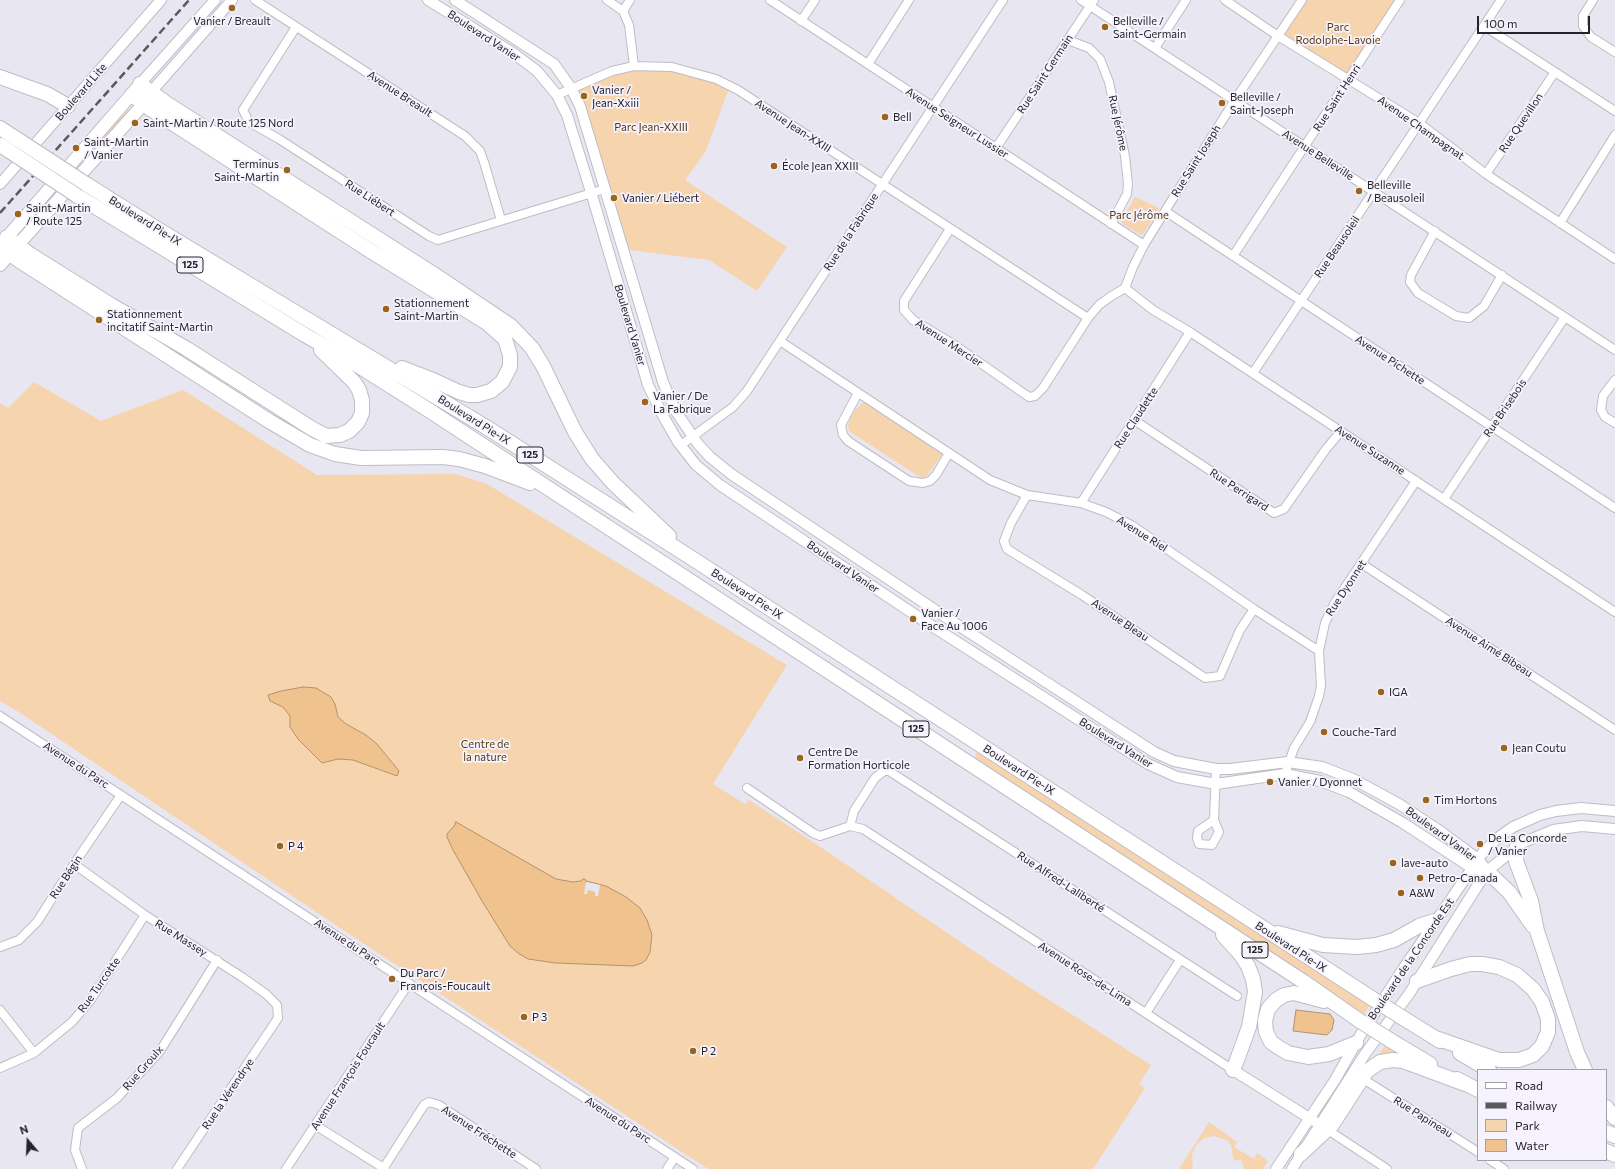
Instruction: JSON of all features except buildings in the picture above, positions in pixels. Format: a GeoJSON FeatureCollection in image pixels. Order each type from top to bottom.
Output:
{"type":"FeatureCollection","features":[{"type":"Feature","properties":{"kind":"highway"},"geometry":{"type":"LineString","coordinates":[[0,78],[52,96],[68,106]]}},
{"type":"Feature","properties":{"kind":"highway"},"geometry":{"type":"LineString","coordinates":[[142,94],[376,254],[487,323],[505,339],[510,351],[511,361],[508,373],[500,384],[489,392],[472,396],[368,354]]}},
{"type":"Feature","properties":{"kind":"highway"},"geometry":{"type":"LineString","coordinates":[[142,94],[438,277],[511,326],[532,348],[543,366],[575,432],[592,460],[613,483],[690,557]]}},
{"type":"Feature","properties":{"kind":"highway","name":"Boulevard Pie-IX"},"geometry":{"type":"LineString","coordinates":[[0,128],[159,230],[446,402],[690,557],[1372,999],[1487,1069]]}},
{"type":"Feature","properties":{"kind":"highway","name":"Boulevard Pie-IX"},"geometry":{"type":"LineString","coordinates":[[5,149],[76,195],[305,335],[368,371],[1304,982],[1332,1003],[1390,1040],[1477,1090]]}},
{"type":"Feature","properties":{"kind":"highway"},"geometry":{"type":"LineString","coordinates":[[7,246],[187,349],[316,432],[329,436],[343,434],[354,427],[360,419],[363,406],[360,393],[356,384],[347,374],[305,335]]}},
{"type":"Feature","properties":{"kind":"highway"},"geometry":{"type":"LineString","coordinates":[[7,246],[274,424],[310,445],[335,454],[361,458],[443,457],[466,460],[556,493]]}},
{"type":"Feature","properties":{"kind":"highway"},"geometry":{"type":"LineString","coordinates":[[1517,846],[1516,861],[1531,901],[1537,931],[1584,1069]]}},
{"type":"Feature","properties":{"kind":"highway"},"geometry":{"type":"LineString","coordinates":[[1488,872],[1508,892],[1537,931]]}},
{"type":"Feature","properties":{"kind":"highway"},"geometry":{"type":"LineString","coordinates":[[1206,918],[1244,958],[1250,970],[1254,985],[1255,995],[1251,1017],[1238,1060],[1233,1070]]}},
{"type":"Feature","properties":{"kind":"highway"},"geometry":{"type":"LineString","coordinates":[[1263,929],[1316,944],[1351,948],[1370,946],[1394,940],[1419,926],[1434,921]]}},
{"type":"Feature","properties":{"kind":"highway"},"geometry":{"type":"LineString","coordinates":[[1417,981],[1467,965],[1482,964],[1499,967],[1517,975],[1533,989],[1542,1002],[1548,1019],[1548,1032],[1542,1046],[1533,1055],[1519,1060],[1507,1061],[1496,1059],[1433,1037]]}},
{"type":"Feature","properties":{"kind":"highway"},"geometry":{"type":"LineString","coordinates":[[1332,1003],[1299,994],[1288,994],[1281,996],[1273,1002],[1267,1012],[1265,1024],[1268,1037],[1281,1050],[1304,1057],[1324,1056],[1356,1043]]}},
{"type":"Feature","properties":{"kind":"highway"},"geometry":{"type":"LineString","coordinates":[[1301,1154],[1324,1127],[1365,1073],[1380,1062],[1393,1060],[1403,1062],[1465,1084]]}},
{"type":"Feature","properties":{"kind":"highway"},"geometry":{"type":"LineString","coordinates":[[1607,1108],[1615,1118]]}},
{"type":"Feature","properties":{"kind":"main road"},"geometry":{"type":"LineString","coordinates":[[0,265],[7,246],[142,94]]}},
{"type":"Feature","properties":{"kind":"street","name":"Boulevard Lite"},"geometry":{"type":"LineString","coordinates":[[0,184],[161,0]]}},
{"type":"Feature","properties":{"kind":"street"},"geometry":{"type":"LineString","coordinates":[[142,94],[215,0]]}},
{"type":"Feature","properties":{"kind":"street"},"geometry":{"type":"LineString","coordinates":[[142,94],[232,0]]}},
{"type":"Feature","properties":{"kind":"street","name":"Avenue Breault"},"geometry":{"type":"LineString","coordinates":[[255,0],[465,136],[480,151],[501,220]]}},
{"type":"Feature","properties":{"kind":"street","name":"Boulevard Vanier"},"geometry":{"type":"LineString","coordinates":[[428,0],[513,53],[537,71],[557,95],[567,115],[648,385],[662,414],[680,445],[696,465],[720,485],[935,628],[1148,764],[1177,777],[1216,784],[1285,774],[1320,781],[1347,791],[1403,823],[1472,868],[1488,872]]}},
{"type":"Feature","properties":{"kind":"street","name":"Boulevard Vanier"},"geometry":{"type":"LineString","coordinates":[[455,0],[554,64],[571,88],[580,106],[663,382],[675,410],[710,457],[731,474],[944,616],[1147,748],[1174,761],[1216,769],[1230,769],[1288,762],[1322,767],[1353,779],[1399,804],[1440,831],[1478,859],[1488,872]]}},
{"type":"Feature","properties":{"kind":"street"},"geometry":{"type":"LineString","coordinates":[[607,0],[623,11],[629,25],[634,66]]}},
{"type":"Feature","properties":{"kind":"street"},"geometry":{"type":"LineString","coordinates":[[623,11],[630,0]]}},
{"type":"Feature","properties":{"kind":"street","name":"Avenue Seigneur Lussier"},"geometry":{"type":"LineString","coordinates":[[770,0],[1144,245]]}},
{"type":"Feature","properties":{"kind":"street"},"geometry":{"type":"LineString","coordinates":[[801,21],[815,0]]}},
{"type":"Feature","properties":{"kind":"street"},"geometry":{"type":"LineString","coordinates":[[868,64],[909,0]]}},
{"type":"Feature","properties":{"kind":"street","name":"Rue de la Fabrique"},"geometry":{"type":"LineString","coordinates":[[680,445],[733,407],[747,391],[1003,0]]}},
{"type":"Feature","properties":{"kind":"street","name":"Avenue Belleville"},"geometry":{"type":"LineString","coordinates":[[1081,0],[1092,3],[1155,48],[1615,350]]}},
{"type":"Feature","properties":{"kind":"street"},"geometry":{"type":"LineString","coordinates":[[1155,48],[1186,0]]}},
{"type":"Feature","properties":{"kind":"street","name":"Avenue Champagnat"},"geometry":{"type":"LineString","coordinates":[[1225,0],[1278,36],[1419,124],[1486,174],[1615,259]]}},
{"type":"Feature","properties":{"kind":"street","name":"Rue Saint Joseph"},"geometry":{"type":"LineString","coordinates":[[1125,288],[1133,266],[1144,245],[1235,100],[1302,0]]}},
{"type":"Feature","properties":{"kind":"street","name":"Rue Saint Henri"},"geometry":{"type":"LineString","coordinates":[[1233,256],[1400,0]]}},
{"type":"Feature","properties":{"kind":"street","name":"Rue Beausoleil"},"geometry":{"type":"LineString","coordinates":[[1253,374],[1501,0]]}},
{"type":"Feature","properties":{"kind":"street"},"geometry":{"type":"LineString","coordinates":[[1593,0],[1583,16],[1583,26],[1591,37],[1615,52]]}},
{"type":"Feature","properties":{"kind":"street","name":"Rue Saint Germain"},"geometry":{"type":"LineString","coordinates":[[996,148],[1092,3]]}},
{"type":"Feature","properties":{"kind":"street"},"geometry":{"type":"LineString","coordinates":[[1484,26],[1615,111]]}},
{"type":"Feature","properties":{"kind":"street","name":"Rue Liébert"},"geometry":{"type":"LineString","coordinates":[[296,27],[243,110],[249,122],[279,139],[429,236],[438,240],[591,192],[605,189]]}},
{"type":"Feature","properties":{"kind":"street","name":"Rue Jérôme"},"geometry":{"type":"LineString","coordinates":[[1068,40],[1089,48],[1100,58],[1109,82],[1125,156],[1128,184],[1127,194],[1111,224]]}},
{"type":"Feature","properties":{"kind":"street","name":"Avenue Jean-XXIII"},"geometry":{"type":"LineString","coordinates":[[557,95],[612,71],[634,66],[672,67],[716,79],[732,87],[883,184],[1088,318]]}},
{"type":"Feature","properties":{"kind":"street","name":"Rue Quevillon"},"geometry":{"type":"LineString","coordinates":[[1486,174],[1555,72]]}},
{"type":"Feature","properties":{"kind":"street"},"geometry":{"type":"LineString","coordinates":[[1560,223],[1615,135]]}},
{"type":"Feature","properties":{"kind":"street","name":"Avenue Pichette"},"geometry":{"type":"LineString","coordinates":[[1165,211],[1615,508]]}},
{"type":"Feature","properties":{"kind":"street","name":"Avenue Mercier"},"geometry":{"type":"LineString","coordinates":[[950,229],[904,301],[904,310],[913,320],[953,344],[1029,397],[1035,396],[1043,388],[1088,318]]}},
{"type":"Feature","properties":{"kind":"street"},"geometry":{"type":"LineString","coordinates":[[1434,231],[1410,275],[1410,282],[1418,293],[1456,316],[1468,318],[1484,306],[1502,275]]}},
{"type":"Feature","properties":{"kind":"street"},"geometry":{"type":"LineString","coordinates":[[1088,318],[1099,305],[1125,288]]}},
{"type":"Feature","properties":{"kind":"street","name":"Avenue Suzanne"},"geometry":{"type":"LineString","coordinates":[[1125,288],[1153,310],[1190,332],[1615,612]]}},
{"type":"Feature","properties":{"kind":"street","name":"Rue Brisebois"},"geometry":{"type":"LineString","coordinates":[[1444,499],[1566,317]]}},
{"type":"Feature","properties":{"kind":"street","name":"Rue Claudette"},"geometry":{"type":"LineString","coordinates":[[1081,504],[1190,332]]}},
{"type":"Feature","properties":{"kind":"street","name":"Avenue Riel"},"geometry":{"type":"LineString","coordinates":[[780,341],[990,480],[1027,495],[1081,504],[1106,512],[1133,526],[1254,609],[1319,651]]}},
{"type":"Feature","properties":{"kind":"street"},"geometry":{"type":"LineString","coordinates":[[1615,380],[1603,396],[1601,410],[1605,417],[1615,423]]}},
{"type":"Feature","properties":{"kind":"street"},"geometry":{"type":"LineString","coordinates":[[858,393],[841,425],[843,435],[848,442],[909,481],[923,484],[930,481],[936,475],[949,453]]}},
{"type":"Feature","properties":{"kind":"street","name":"Rue Perrigard"},"geometry":{"type":"LineString","coordinates":[[1134,420],[1274,513],[1284,509],[1326,449],[1341,431]]}},
{"type":"Feature","properties":{"kind":"street","name":"Rue Dyonnet"},"geometry":{"type":"LineString","coordinates":[[1285,774],[1294,748],[1310,722],[1319,696],[1321,686],[1319,651],[1321,634],[1325,623],[1334,604],[1416,481]]}},
{"type":"Feature","properties":{"kind":"street","name":"Avenue Bleau"},"geometry":{"type":"LineString","coordinates":[[1027,495],[1011,523],[1004,542],[1006,549],[1082,595],[1205,678],[1220,676],[1240,630],[1254,609]]}},
{"type":"Feature","properties":{"kind":"street","name":"Avenue Aimé Bibeau"},"geometry":{"type":"LineString","coordinates":[[1362,564],[1615,730]]}},
{"type":"Feature","properties":{"kind":"street","name":"Avenue du Parc"},"geometry":{"type":"LineString","coordinates":[[0,716],[694,1169]]}},
{"type":"Feature","properties":{"kind":"street"},"geometry":{"type":"LineString","coordinates":[[1214,820],[1216,769]]}},
{"type":"Feature","properties":{"kind":"street","name":"Rue Alfred-Laliberté"},"geometry":{"type":"LineString","coordinates":[[850,826],[854,811],[875,778],[884,771],[889,771],[1238,996]]}},
{"type":"Feature","properties":{"kind":"street"},"geometry":{"type":"LineString","coordinates":[[746,788],[813,833],[820,836],[850,826]]}},
{"type":"Feature","properties":{"kind":"street","name":"Rue Bégin"},"geometry":{"type":"LineString","coordinates":[[0,947],[19,940],[37,922],[121,795]]}},
{"type":"Feature","properties":{"kind":"street","name":"Boulevard de la Concorde Est"},"geometry":{"type":"LineString","coordinates":[[1276,1169],[1335,1080],[1356,1043],[1434,921],[1484,851],[1499,837],[1513,827],[1532,818],[1573,808],[1594,808],[1615,811]]}},
{"type":"Feature","properties":{"kind":"street","name":"Avenue Rose-de-Lima"},"geometry":{"type":"LineString","coordinates":[[850,826],[863,829],[1387,1169]]}},
{"type":"Feature","properties":{"kind":"street","name":"Boulevard de la Concorde Est"},"geometry":{"type":"LineString","coordinates":[[1324,1127],[1365,1054],[1409,994],[1488,872],[1496,863],[1517,846],[1540,834],[1567,827],[1590,826],[1615,829]]}},
{"type":"Feature","properties":{"kind":"street","name":"Rue Massey"},"geometry":{"type":"LineString","coordinates":[[74,864],[145,915],[217,960],[266,994],[277,1004],[278,1018]]}},
{"type":"Feature","properties":{"kind":"street","name":"Rue Turcotte"},"geometry":{"type":"LineString","coordinates":[[0,1068],[34,1052],[72,1022],[90,1001],[145,915]]}},
{"type":"Feature","properties":{"kind":"street","name":"Rue Groulx"},"geometry":{"type":"LineString","coordinates":[[82,1169],[75,1150],[78,1128],[117,1098],[160,1051],[217,960]]}},
{"type":"Feature","properties":{"kind":"street"},"geometry":{"type":"LineString","coordinates":[[1146,1013],[1180,960]]}},
{"type":"Feature","properties":{"kind":"street","name":"Avenue François Foucault"},"geometry":{"type":"LineString","coordinates":[[286,1169],[409,983]]}},
{"type":"Feature","properties":{"kind":"street"},"geometry":{"type":"LineString","coordinates":[[0,1010],[34,1052]]}},
{"type":"Feature","properties":{"kind":"street","name":"Rue la Vérendrye"},"geometry":{"type":"LineString","coordinates":[[177,1169],[278,1018]]}},
{"type":"Feature","properties":{"kind":"street","name":"Rue Papineau"},"geometry":{"type":"LineString","coordinates":[[1368,1082],[1477,1151]]}},
{"type":"Feature","properties":{"kind":"street","name":"Avenue Fréchette"},"geometry":{"type":"LineString","coordinates":[[384,1169],[424,1105],[429,1102],[439,1105],[536,1169]]}},
{"type":"Feature","properties":{"kind":"street"},"geometry":{"type":"LineString","coordinates":[[315,1125],[384,1169]]}},
{"type":"Feature","properties":{"kind":"street"},"geometry":{"type":"LineString","coordinates":[[1292,1169],[1301,1154]]}},
{"type":"Feature","properties":{"kind":"street"},"geometry":{"type":"LineString","coordinates":[[667,1169],[675,1157]]}},
{"type":"Feature","properties":{"kind":"street"},"geometry":{"type":"LineString","coordinates":[[1492,1161],[1504,1169]]}},
{"type":"Feature","properties":{"kind":"green space","name":"Parc Rodolphe-Lavoie"},"geometry":{"type":"Polygon","coordinates":[[[1302,0],[1396,0],[1349,80],[1278,36],[1302,0]]]}},
{"type":"Feature","properties":{"kind":"green space","name":"Parc Jean-XXIII"},"geometry":{"type":"Polygon","coordinates":[[[635,68],[672,68],[729,88],[706,151],[685,180],[787,247],[757,291],[709,260],[629,250],[575,87],[608,73],[635,68]]]}},
{"type":"Feature","properties":{"kind":"green space"},"geometry":{"type":"Polygon","coordinates":[[[130,109],[131,110],[99,147],[97,145],[101,138],[120,117],[130,109]]]}},
{"type":"Feature","properties":{"kind":"green space","name":"Parc Jérôme"},"geometry":{"type":"Polygon","coordinates":[[[1135,197],[1159,208],[1144,233],[1141,235],[1123,224],[1121,221],[1135,197]]]}},
{"type":"Feature","properties":{"kind":"green space","name":"Centre de la nature"},"geometry":{"type":"Polygon","coordinates":[[[34,382],[101,421],[183,390],[317,475],[456,474],[487,484],[787,665],[713,784],[745,804],[749,800],[999,968],[1151,1065],[1139,1084],[1145,1088],[1093,1169],[708,1169],[352,936],[22,714],[0,701],[0,403],[8,408],[34,382]]]}},
{"type":"Feature","properties":{"kind":"green space"},"geometry":{"type":"Polygon","coordinates":[[[864,402],[869,402],[942,451],[941,456],[926,477],[923,478],[918,476],[849,431],[848,426],[850,418],[856,409],[864,402]]]}},
{"type":"Feature","properties":{"kind":"green space"},"geometry":{"type":"Polygon","coordinates":[[[980,751],[1371,1004],[1363,1015],[990,769],[976,758],[975,754],[980,751]]]}},
{"type":"Feature","properties":{"kind":"green space"},"geometry":{"type":"Polygon","coordinates":[[[1385,1046],[1398,1053],[1396,1057],[1377,1057],[1385,1046]]]}},
{"type":"Feature","properties":{"kind":"green space"},"geometry":{"type":"Polygon","coordinates":[[[1209,1122],[1237,1142],[1234,1147],[1254,1159],[1257,1153],[1268,1161],[1263,1169],[1244,1169],[1241,1159],[1234,1161],[1231,1145],[1227,1140],[1214,1136],[1204,1138],[1196,1145],[1192,1155],[1193,1169],[1179,1169],[1209,1122]]]}},
{"type":"Feature","properties":{"kind":"water"},"geometry":{"type":"Polygon","coordinates":[[[303,687],[316,688],[331,697],[335,704],[338,717],[346,724],[366,735],[377,744],[399,771],[397,776],[353,760],[338,759],[322,763],[298,739],[290,727],[290,716],[283,707],[270,701],[268,695],[303,687]]]}},
{"type":"Feature","properties":{"kind":"water"},"geometry":{"type":"Polygon","coordinates":[[[456,822],[556,879],[573,882],[585,879],[586,881],[606,886],[626,897],[640,908],[647,920],[652,935],[650,952],[646,960],[633,966],[556,963],[528,959],[518,953],[510,946],[453,850],[447,834],[456,822]]]}},
{"type":"Feature","properties":{"kind":"water"},"geometry":{"type":"Polygon","coordinates":[[[1296,1010],[1330,1014],[1334,1020],[1332,1030],[1327,1035],[1293,1031],[1296,1010]]]}},
{"type":"Feature","properties":{"kind":"pier"},"geometry":{"type":"Polygon","coordinates":[[[586,882],[600,885],[598,896],[595,896],[595,892],[588,890],[587,894],[584,894],[586,882]]]}},
{"type":"Feature","properties":{"kind":"railway"},"geometry":{"type":"LineString","coordinates":[[0,213],[189,0]]}},
{"type":"Feature","properties":{"kind":"place","name":"Vanier / Breault"},"geometry":{"type":"Point","coordinates":[232,8]}},
{"type":"Feature","properties":{"kind":"place","name":"Belleville / Saint-Germain"},"geometry":{"type":"Point","coordinates":[1105,27]}},
{"type":"Feature","properties":{"kind":"place","name":"Vanier / Jean-Xxiii"},"geometry":{"type":"Point","coordinates":[584,96]}},
{"type":"Feature","properties":{"kind":"place","name":"Belleville / Saint-Joseph"},"geometry":{"type":"Point","coordinates":[1222,103]}},
{"type":"Feature","properties":{"kind":"place","name":"Bell"},"geometry":{"type":"Point","coordinates":[885,117]}},
{"type":"Feature","properties":{"kind":"place","name":"Saint-Martin / Route 125 Nord"},"geometry":{"type":"Point","coordinates":[135,123]}},
{"type":"Feature","properties":{"kind":"place","name":"Saint-Martin / Vanier"},"geometry":{"type":"Point","coordinates":[76,148]}},
{"type":"Feature","properties":{"kind":"place","name":"École Jean XXIII"},"geometry":{"type":"Point","coordinates":[774,166]}},
{"type":"Feature","properties":{"kind":"place","name":"Terminus Saint-Martin"},"geometry":{"type":"Point","coordinates":[287,170]}},
{"type":"Feature","properties":{"kind":"place","name":"Belleville / Beausoleil"},"geometry":{"type":"Point","coordinates":[1359,191]}},
{"type":"Feature","properties":{"kind":"place","name":"Vanier / Liébert"},"geometry":{"type":"Point","coordinates":[614,198]}},
{"type":"Feature","properties":{"kind":"place","name":"Saint-Martin / Route 125"},"geometry":{"type":"Point","coordinates":[18,214]}},
{"type":"Feature","properties":{"kind":"place","name":"Stationnement Saint-Martin"},"geometry":{"type":"Point","coordinates":[386,309]}},
{"type":"Feature","properties":{"kind":"place","name":"Stationnement incitatif Saint-Martin"},"geometry":{"type":"Point","coordinates":[99,320]}},
{"type":"Feature","properties":{"kind":"place","name":"Vanier / De La Fabrique"},"geometry":{"type":"Point","coordinates":[645,402]}},
{"type":"Feature","properties":{"kind":"place","name":"Vanier / Face Au 1006"},"geometry":{"type":"Point","coordinates":[913,619]}},
{"type":"Feature","properties":{"kind":"place","name":"IGA"},"geometry":{"type":"Point","coordinates":[1381,692]}},
{"type":"Feature","properties":{"kind":"place","name":"Couche-Tard"},"geometry":{"type":"Point","coordinates":[1324,732]}},
{"type":"Feature","properties":{"kind":"place","name":"Jean Coutu"},"geometry":{"type":"Point","coordinates":[1504,748]}},
{"type":"Feature","properties":{"kind":"place","name":"Centre De Formation Horticole"},"geometry":{"type":"Point","coordinates":[800,758]}},
{"type":"Feature","properties":{"kind":"place","name":"Vanier / Dyonnet"},"geometry":{"type":"Point","coordinates":[1270,782]}},
{"type":"Feature","properties":{"kind":"place","name":"Tim Hortons"},"geometry":{"type":"Point","coordinates":[1426,800]}},
{"type":"Feature","properties":{"kind":"place","name":"De La Concorde / Vanier"},"geometry":{"type":"Point","coordinates":[1480,844]}},
{"type":"Feature","properties":{"kind":"place","name":"P 4"},"geometry":{"type":"Point","coordinates":[280,846]}},
{"type":"Feature","properties":{"kind":"place","name":"lave-auto"},"geometry":{"type":"Point","coordinates":[1393,863]}},
{"type":"Feature","properties":{"kind":"place","name":"Petro-Canada"},"geometry":{"type":"Point","coordinates":[1420,878]}},
{"type":"Feature","properties":{"kind":"place","name":"A&W"},"geometry":{"type":"Point","coordinates":[1401,893]}},
{"type":"Feature","properties":{"kind":"place","name":"Du Parc / François-Foucault"},"geometry":{"type":"Point","coordinates":[392,979]}},
{"type":"Feature","properties":{"kind":"place","name":"P 3"},"geometry":{"type":"Point","coordinates":[524,1017]}},
{"type":"Feature","properties":{"kind":"place","name":"P 2"},"geometry":{"type":"Point","coordinates":[693,1051]}}]}
